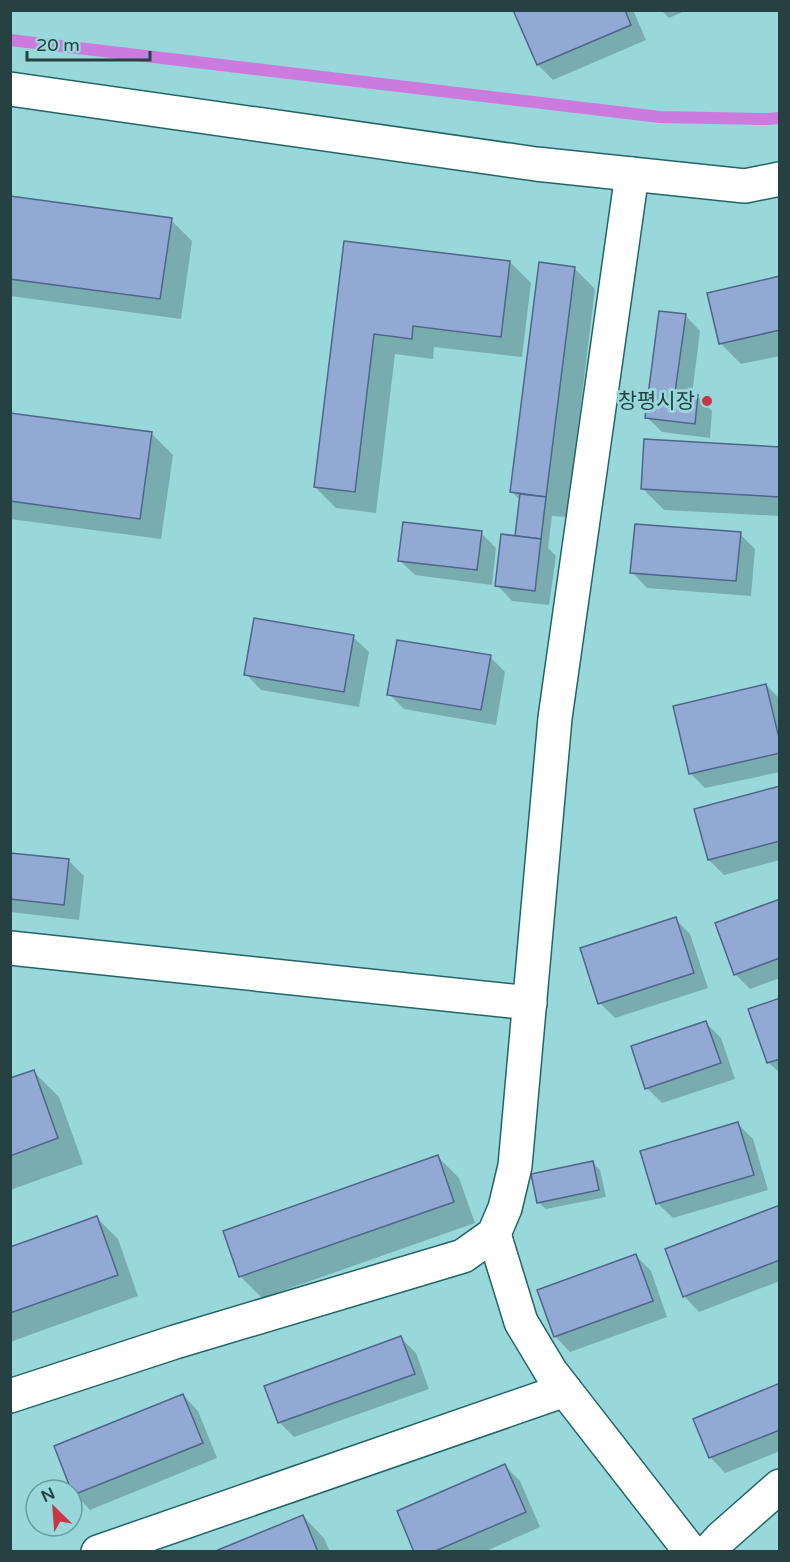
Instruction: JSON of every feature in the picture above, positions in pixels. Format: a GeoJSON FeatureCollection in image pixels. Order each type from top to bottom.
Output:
{"type":"FeatureCollection","features":[{"type":"Feature","properties":{"kind":"street"},"geometry":{"type":"LineString","coordinates":[[10,89],[536,165],[745,186],[780,179]]}},
{"type":"Feature","properties":{"kind":"street"},"geometry":{"type":"LineString","coordinates":[[10,1396],[175,1342],[463,1256],[494,1234],[505,1208],[515,1166],[555,718],[632,174]]}},
{"type":"Feature","properties":{"kind":"street"},"geometry":{"type":"LineString","coordinates":[[10,948],[530,1003]]}},
{"type":"Feature","properties":{"kind":"street"},"geometry":{"type":"LineString","coordinates":[[494,1234],[521,1322],[551,1372],[691,1551]]}},
{"type":"Feature","properties":{"kind":"street"},"geometry":{"type":"LineString","coordinates":[[98,1551],[565,1390]]}},
{"type":"Feature","properties":{"kind":"street"},"geometry":{"type":"LineString","coordinates":[[708,1551],[780,1486]]}},
{"type":"Feature","properties":{"kind":"building"},"geometry":{"type":"Polygon","coordinates":[[[513,10],[625,10],[631,25],[537,65],[513,10]]]}},
{"type":"Feature","properties":{"kind":"building"},"geometry":{"type":"Polygon","coordinates":[[[10,196],[172,218],[160,299],[10,279],[10,196]]]}},
{"type":"Feature","properties":{"kind":"building"},"geometry":{"type":"Polygon","coordinates":[[[344,241],[510,261],[501,337],[413,326],[412,339],[374,334],[355,492],[314,487],[344,241]]]}},
{"type":"Feature","properties":{"kind":"building"},"geometry":{"type":"Polygon","coordinates":[[[539,262],[575,267],[546,497],[510,492],[539,262]]]}},
{"type":"Feature","properties":{"kind":"building"},"geometry":{"type":"Polygon","coordinates":[[[780,276],[780,330],[719,344],[707,293],[780,276]]]}},
{"type":"Feature","properties":{"kind":"building"},"geometry":{"type":"Polygon","coordinates":[[[659,311],[686,314],[675,392],[698,395],[695,424],[645,418],[659,311]]]}},
{"type":"Feature","properties":{"kind":"building"},"geometry":{"type":"Polygon","coordinates":[[[10,413],[152,432],[140,519],[10,501],[10,413]]]}},
{"type":"Feature","properties":{"kind":"building"},"geometry":{"type":"Polygon","coordinates":[[[644,439],[780,447],[780,497],[641,489],[644,439]]]}},
{"type":"Feature","properties":{"kind":"building"},"geometry":{"type":"Polygon","coordinates":[[[520,494],[546,497],[541,539],[515,536],[520,494]]]}},
{"type":"Feature","properties":{"kind":"building"},"geometry":{"type":"Polygon","coordinates":[[[403,522],[482,531],[477,570],[398,561],[403,522]]]}},
{"type":"Feature","properties":{"kind":"building"},"geometry":{"type":"Polygon","coordinates":[[[635,524],[741,532],[736,581],[630,573],[635,524]]]}},
{"type":"Feature","properties":{"kind":"building"},"geometry":{"type":"Polygon","coordinates":[[[501,534],[541,539],[535,591],[495,586],[501,534]]]}},
{"type":"Feature","properties":{"kind":"building"},"geometry":{"type":"Polygon","coordinates":[[[254,618],[354,635],[344,692],[244,675],[254,618]]]}},
{"type":"Feature","properties":{"kind":"building"},"geometry":{"type":"Polygon","coordinates":[[[397,640],[491,655],[481,710],[387,695],[397,640]]]}},
{"type":"Feature","properties":{"kind":"building"},"geometry":{"type":"Polygon","coordinates":[[[766,684],[780,742],[780,753],[689,774],[673,706],[766,684]]]}},
{"type":"Feature","properties":{"kind":"building"},"geometry":{"type":"Polygon","coordinates":[[[780,786],[780,841],[708,860],[694,809],[780,786]]]}},
{"type":"Feature","properties":{"kind":"building"},"geometry":{"type":"Polygon","coordinates":[[[10,853],[69,859],[64,905],[10,899],[10,853]]]}},
{"type":"Feature","properties":{"kind":"building"},"geometry":{"type":"Polygon","coordinates":[[[780,899],[780,958],[734,975],[715,923],[780,899]]]}},
{"type":"Feature","properties":{"kind":"building"},"geometry":{"type":"Polygon","coordinates":[[[676,917],[694,973],[598,1004],[580,948],[676,917]]]}},
{"type":"Feature","properties":{"kind":"building"},"geometry":{"type":"Polygon","coordinates":[[[780,998],[780,1059],[767,1063],[748,1009],[780,998]]]}},
{"type":"Feature","properties":{"kind":"building"},"geometry":{"type":"Polygon","coordinates":[[[706,1021],[721,1063],[645,1089],[631,1046],[706,1021]]]}},
{"type":"Feature","properties":{"kind":"building"},"geometry":{"type":"Polygon","coordinates":[[[34,1070],[58,1138],[10,1156],[10,1078],[34,1070]]]}},
{"type":"Feature","properties":{"kind":"building"},"geometry":{"type":"Polygon","coordinates":[[[738,1122],[754,1175],[656,1204],[640,1151],[738,1122]]]}},
{"type":"Feature","properties":{"kind":"building"},"geometry":{"type":"Polygon","coordinates":[[[438,1155],[454,1202],[239,1277],[223,1231],[438,1155]]]}},
{"type":"Feature","properties":{"kind":"building"},"geometry":{"type":"Polygon","coordinates":[[[593,1161],[599,1190],[537,1203],[531,1174],[593,1161]]]}},
{"type":"Feature","properties":{"kind":"building"},"geometry":{"type":"Polygon","coordinates":[[[780,1205],[780,1260],[683,1297],[665,1249],[780,1205]]]}},
{"type":"Feature","properties":{"kind":"building"},"geometry":{"type":"Polygon","coordinates":[[[97,1216],[118,1275],[10,1313],[10,1247],[97,1216]]]}},
{"type":"Feature","properties":{"kind":"building"},"geometry":{"type":"Polygon","coordinates":[[[636,1254],[653,1301],[554,1337],[537,1290],[636,1254]]]}},
{"type":"Feature","properties":{"kind":"building"},"geometry":{"type":"Polygon","coordinates":[[[401,1336],[415,1374],[278,1423],[264,1386],[401,1336]]]}},
{"type":"Feature","properties":{"kind":"building"},"geometry":{"type":"Polygon","coordinates":[[[780,1383],[780,1430],[709,1458],[693,1419],[780,1383]]]}},
{"type":"Feature","properties":{"kind":"building"},"geometry":{"type":"Polygon","coordinates":[[[183,1394],[203,1443],[84,1491],[84,1478],[66,1478],[54,1446],[183,1394]]]}},
{"type":"Feature","properties":{"kind":"building"},"geometry":{"type":"Polygon","coordinates":[[[505,1464],[526,1512],[433,1552],[414,1552],[397,1511],[505,1464]]]}},
{"type":"Feature","properties":{"kind":"building"},"geometry":{"type":"Polygon","coordinates":[[[303,1515],[318,1552],[213,1552],[303,1515]]]}},
{"type":"Feature","properties":{"kind":"waterway"},"geometry":{"type":"LineString","coordinates":[[10,40],[660,117],[780,118]]}},
{"type":"Feature","properties":{"kind":"place","name":"창평시장"},"geometry":{"type":"Point","coordinates":[707,401]}}]}
